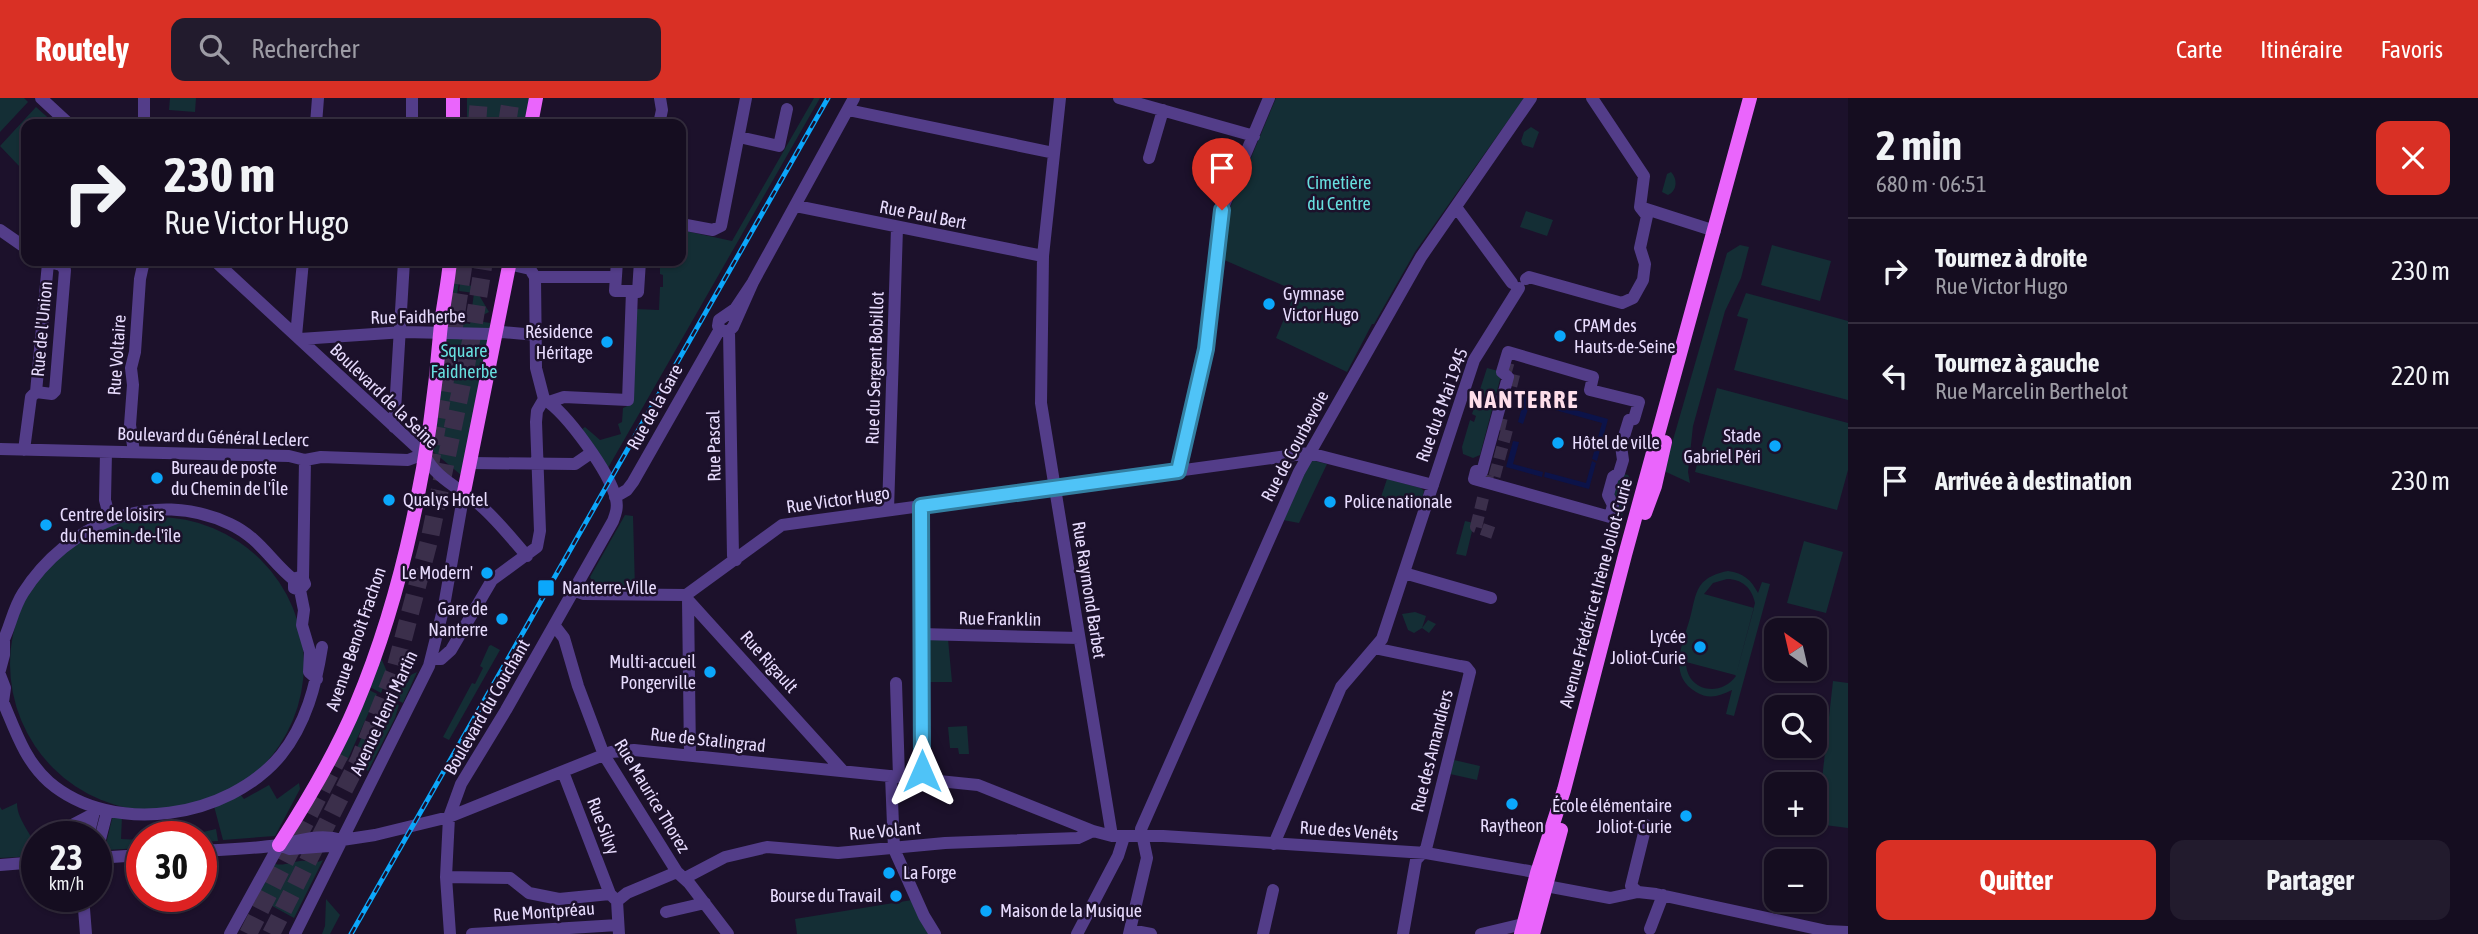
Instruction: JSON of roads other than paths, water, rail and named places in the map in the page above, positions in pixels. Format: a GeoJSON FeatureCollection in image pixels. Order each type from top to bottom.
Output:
{"type":"FeatureCollection","features":[{"type":"Feature","properties":{"kind":"main road"},"geometry":{"type":"LineString","coordinates":[[453,98],[453,119]]}},
{"type":"Feature","properties":{"kind":"main road"},"geometry":{"type":"LineString","coordinates":[[532,119],[536,98]]}},
{"type":"Feature","properties":{"kind":"main road","name":"Avenue Frédéric et Irène Joliot-Curie"},"geometry":{"type":"LineString","coordinates":[[1540,887],[1537,873],[1564,790],[1625,555],[1751,98]]}},
{"type":"Feature","properties":{"kind":"main road","name":"Avenue Frédéric et Irène Joliot-Curie"},"geometry":{"type":"LineString","coordinates":[[1526,931],[1635,543],[1655,486],[1668,426],[1759,98]]}},
{"type":"Feature","properties":{"kind":"main road","name":"Avenue Benoît Frachon"},"geometry":{"type":"LineString","coordinates":[[279,845],[325,771],[368,673],[406,550],[424,454],[449,266]]}},
{"type":"Feature","properties":{"kind":"main road"},"geometry":{"type":"LineString","coordinates":[[464,492],[509,266]]}},
{"type":"Feature","properties":{"kind":"street"},"geometry":{"type":"LineString","coordinates":[[41,98],[64,119]]}},
{"type":"Feature","properties":{"kind":"street"},"geometry":{"type":"LineString","coordinates":[[144,98],[144,119]]}},
{"type":"Feature","properties":{"kind":"street"},"geometry":{"type":"LineString","coordinates":[[316,119],[318,98]]}},
{"type":"Feature","properties":{"kind":"street"},"geometry":{"type":"LineString","coordinates":[[412,98],[412,119]]}},
{"type":"Feature","properties":{"kind":"street"},"geometry":{"type":"LineString","coordinates":[[660,98],[660,119]]}},
{"type":"Feature","properties":{"kind":"street"},"geometry":{"type":"LineString","coordinates":[[686,225],[713,230],[718,229],[723,219],[746,98]]}},
{"type":"Feature","properties":{"kind":"street","name":"Rue Raymond Barbet"},"geometry":{"type":"LineString","coordinates":[[1060,98],[1043,256],[1041,403],[1079,638],[1118,837]]}},
{"type":"Feature","properties":{"kind":"street"},"geometry":{"type":"LineString","coordinates":[[1119,98],[1254,136]]}},
{"type":"Feature","properties":{"kind":"street"},"geometry":{"type":"LineString","coordinates":[[1178,471],[1206,349],[1222,210],[1269,98]]}},
{"type":"Feature","properties":{"kind":"street","name":"Rue de Courbevoie"},"geometry":{"type":"LineString","coordinates":[[1141,836],[1141,829],[1251,575],[1309,453],[1421,257],[1531,98]]}},
{"type":"Feature","properties":{"kind":"street"},"geometry":{"type":"LineString","coordinates":[[1456,207],[1499,266],[1519,281],[1529,277],[1622,303],[1633,298],[1643,280],[1645,264],[1640,248],[1647,216],[1640,207],[1644,176],[1592,98]]}},
{"type":"Feature","properties":{"kind":"street"},"geometry":{"type":"LineString","coordinates":[[851,104],[1054,153]]}},
{"type":"Feature","properties":{"kind":"street","name":"Rue Pascal"},"geometry":{"type":"LineString","coordinates":[[736,560],[733,556],[728,324],[740,313],[753,282],[851,104]]}},
{"type":"Feature","properties":{"kind":"street"},"geometry":{"type":"LineString","coordinates":[[738,137],[779,146],[787,108]]}},
{"type":"Feature","properties":{"kind":"street"},"geometry":{"type":"LineString","coordinates":[[1149,158],[1163,110]]}},
{"type":"Feature","properties":{"kind":"street","name":"Rue Paul Bert"},"geometry":{"type":"LineString","coordinates":[[796,206],[1043,256]]}},
{"type":"Feature","properties":{"kind":"street"},"geometry":{"type":"LineString","coordinates":[[1640,207],[1714,231]]}},
{"type":"Feature","properties":{"kind":"street","name":"Rue du Sergent Bobillot"},"geometry":{"type":"LineString","coordinates":[[888,510],[897,228]]}},
{"type":"Feature","properties":{"kind":"street"},"geometry":{"type":"LineString","coordinates":[[0,230],[21,245]]}},
{"type":"Feature","properties":{"kind":"street","name":"Rue de l'Union"},"geometry":{"type":"LineString","coordinates":[[24,450],[31,397],[36,392],[46,266]]}},
{"type":"Feature","properties":{"kind":"street","name":"Rue de l'Union"},"geometry":{"type":"LineString","coordinates":[[36,392],[52,394],[55,391],[65,270],[62,266]]}},
{"type":"Feature","properties":{"kind":"street","name":"Rue Voltaire"},"geometry":{"type":"LineString","coordinates":[[134,452],[130,425],[133,385],[131,368],[135,352],[143,266]]}},
{"type":"Feature","properties":{"kind":"street","name":"Boulevard de la Seine"},"geometry":{"type":"LineString","coordinates":[[220,266],[424,454],[432,467],[455,488],[481,506],[527,555]]}},
{"type":"Feature","properties":{"kind":"street"},"geometry":{"type":"LineString","coordinates":[[298,337],[303,266]]}},
{"type":"Feature","properties":{"kind":"street"},"geometry":{"type":"LineString","coordinates":[[394,426],[404,266]]}},
{"type":"Feature","properties":{"kind":"street"},"geometry":{"type":"LineString","coordinates":[[521,266],[530,269],[535,277],[536,368],[546,401],[572,425],[615,497]]}},
{"type":"Feature","properties":{"kind":"street"},"geometry":{"type":"LineString","coordinates":[[616,266],[615,291],[632,292],[638,292],[640,266]]}},
{"type":"Feature","properties":{"kind":"street"},"geometry":{"type":"LineString","coordinates":[[535,277],[615,278]]}},
{"type":"Feature","properties":{"kind":"street","name":"Rue du 8 Mai 1945"},"geometry":{"type":"LineString","coordinates":[[1274,844],[1341,687],[1382,639],[1474,360],[1519,281]]}},
{"type":"Feature","properties":{"kind":"street"},"geometry":{"type":"LineString","coordinates":[[431,659],[444,657],[488,585],[497,575],[537,547],[540,531],[536,417],[546,401],[564,397],[628,400],[632,292]]}},
{"type":"Feature","properties":{"kind":"street","name":"Rue de la Gare"},"geometry":{"type":"LineString","coordinates":[[615,497],[627,490],[633,482],[728,324]]}},
{"type":"Feature","properties":{"kind":"street","name":"Rue Faidherbe"},"geometry":{"type":"LineString","coordinates":[[298,337],[400,332],[536,335]]}},
{"type":"Feature","properties":{"kind":"street"},"geometry":{"type":"LineString","coordinates":[[1508,352],[1593,377],[1590,390],[1639,402],[1634,419],[1629,420],[1621,446],[1623,460],[1619,473],[1613,477],[1608,495],[1613,505],[1610,517],[1490,484],[1474,479],[1475,476],[1476,471],[1482,472],[1507,377],[1502,372],[1508,352]]}},
{"type":"Feature","properties":{"kind":"street","name":"Boulevard du Général Leclerc"},"geometry":{"type":"LineString","coordinates":[[0,449],[289,456],[305,460],[321,457],[408,460],[424,454]]}},
{"type":"Feature","properties":{"kind":"street"},"geometry":{"type":"LineString","coordinates":[[106,452],[104,500],[110,519]]}},
{"type":"Feature","properties":{"kind":"street"},"geometry":{"type":"LineString","coordinates":[[470,463],[575,464],[591,453]]}},
{"type":"Feature","properties":{"kind":"street"},"geometry":{"type":"LineString","coordinates":[[1309,453],[1433,485]]}},
{"type":"Feature","properties":{"kind":"street","name":"Rue Victor Hugo"},"geometry":{"type":"LineString","coordinates":[[687,598],[782,525],[841,513],[921,506],[1309,453]]}},
{"type":"Feature","properties":{"kind":"street"},"geometry":{"type":"LineString","coordinates":[[305,460],[299,583],[304,610],[302,625],[310,652],[309,672],[317,679]]}},
{"type":"Feature","properties":{"kind":"street","name":"Avenue Henri Martin"},"geometry":{"type":"LineString","coordinates":[[295,934],[429,666],[444,606],[464,492]]}},
{"type":"Feature","properties":{"kind":"street","name":"Boulevard du Couchant"},"geometry":{"type":"LineString","coordinates":[[450,934],[446,877],[449,817],[461,784],[613,521],[617,506],[615,497]]}},
{"type":"Feature","properties":{"kind":"street"},"geometry":{"type":"LineString","coordinates":[[921,506],[922,779]]}},
{"type":"Feature","properties":{"kind":"street"},"geometry":{"type":"LineString","coordinates":[[98,811],[48,781],[27,757],[7,723],[3,702],[5,688],[0,676],[4,655],[3,631],[22,594],[47,562],[78,537],[110,519],[160,509],[209,516],[231,524],[265,548],[299,583]]}},
{"type":"Feature","properties":{"kind":"street"},"geometry":{"type":"LineString","coordinates":[[1404,573],[1491,598]]}},
{"type":"Feature","properties":{"kind":"street"},"geometry":{"type":"LineString","coordinates":[[573,590],[584,594],[687,598],[690,756]]}},
{"type":"Feature","properties":{"kind":"street","name":"Rue Rigault"},"geometry":{"type":"LineString","coordinates":[[687,598],[843,771]]}},
{"type":"Feature","properties":{"kind":"street","name":"Rue Maurice Thorez"},"geometry":{"type":"LineString","coordinates":[[554,625],[564,638],[576,681],[604,755],[681,875],[728,934]]}},
{"type":"Feature","properties":{"kind":"street","name":"Rue Franklin"},"geometry":{"type":"LineString","coordinates":[[920,634],[1079,638]]}},
{"type":"Feature","properties":{"kind":"street"},"geometry":{"type":"LineString","coordinates":[[79,821],[98,811],[169,812],[211,802],[247,786],[264,773],[285,750],[310,701],[322,647]]}},
{"type":"Feature","properties":{"kind":"street","name":"Rue des Amandiers"},"geometry":{"type":"LineString","coordinates":[[1374,648],[1460,666],[1470,672],[1426,849],[1416,860],[1403,934]]}},
{"type":"Feature","properties":{"kind":"street"},"geometry":{"type":"LineString","coordinates":[[896,683],[894,849],[935,934]]}},
{"type":"Feature","properties":{"kind":"street"},"geometry":{"type":"LineString","coordinates":[[822,748],[824,769]]}},
{"type":"Feature","properties":{"kind":"street","name":"Rue de Stalingrad"},"geometry":{"type":"LineString","coordinates":[[217,850],[279,845],[290,849],[329,846],[375,835],[449,817],[604,755],[634,750],[978,785],[1093,831],[1118,837]]}},
{"type":"Feature","properties":{"kind":"street","name":"Rue Silvy"},"geometry":{"type":"LineString","coordinates":[[563,772],[614,897],[619,929]]}},
{"type":"Feature","properties":{"kind":"street"},"geometry":{"type":"LineString","coordinates":[[94,821],[98,811]]}},
{"type":"Feature","properties":{"kind":"street"},"geometry":{"type":"LineString","coordinates":[[98,811],[98,821]]}},
{"type":"Feature","properties":{"kind":"street"},"geometry":{"type":"LineString","coordinates":[[353,816],[375,835]]}},
{"type":"Feature","properties":{"kind":"street"},"geometry":{"type":"LineString","coordinates":[[1638,892],[1631,886],[1646,825]]}},
{"type":"Feature","properties":{"kind":"street","name":"Rue Volant"},"geometry":{"type":"LineString","coordinates":[[614,897],[725,858],[767,847],[828,853],[945,843],[1075,838],[1093,831]]}},
{"type":"Feature","properties":{"kind":"street"},"geometry":{"type":"LineString","coordinates":[[1141,836],[1147,858],[1130,932],[1151,934]]}},
{"type":"Feature","properties":{"kind":"street","name":"Rue des Venêts"},"geometry":{"type":"LineString","coordinates":[[1118,837],[1141,836],[1421,853],[1537,873]]}},
{"type":"Feature","properties":{"kind":"street"},"geometry":{"type":"LineString","coordinates":[[1077,934],[1118,856],[1118,837]]}},
{"type":"Feature","properties":{"kind":"street","name":"Avenue Benoît Frachon"},"geometry":{"type":"LineString","coordinates":[[230,934],[279,845]]}},
{"type":"Feature","properties":{"kind":"street"},"geometry":{"type":"LineString","coordinates":[[0,865],[21,863]]}},
{"type":"Feature","properties":{"kind":"street"},"geometry":{"type":"LineString","coordinates":[[446,877],[510,878],[527,892],[559,899],[614,897]]}},
{"type":"Feature","properties":{"kind":"street"},"geometry":{"type":"LineString","coordinates":[[1540,887],[1610,898],[1638,892],[1662,895],[1824,932],[1848,932]]}},
{"type":"Feature","properties":{"kind":"street"},"geometry":{"type":"LineString","coordinates":[[1263,934],[1273,890]]}},
{"type":"Feature","properties":{"kind":"street"},"geometry":{"type":"LineString","coordinates":[[1650,929],[1662,895]]}},
{"type":"Feature","properties":{"kind":"street"},"geometry":{"type":"LineString","coordinates":[[666,912],[705,902]]}},
{"type":"Feature","properties":{"kind":"street"},"geometry":{"type":"LineString","coordinates":[[84,912],[86,934]]}},
{"type":"Feature","properties":{"kind":"street","name":"Rue Montpréau"},"geometry":{"type":"LineString","coordinates":[[472,934],[619,929]]}},
{"type":"Feature","properties":{"kind":"street"},"geometry":{"type":"LineString","coordinates":[[1481,934],[1526,931]]}},
{"type":"Feature","properties":{"kind":"tunnel"},"geometry":{"type":"LineString","coordinates":[[477,119],[479,98]]}},
{"type":"Feature","properties":{"kind":"tunnel"},"geometry":{"type":"LineString","coordinates":[[508,119],[511,98]]}},
{"type":"Feature","properties":{"kind":"tunnel"},"geometry":{"type":"LineString","coordinates":[[429,471],[463,266]]}},
{"type":"Feature","properties":{"kind":"tunnel"},"geometry":{"type":"LineString","coordinates":[[271,934],[359,760],[395,670],[430,537],[471,341],[483,266]]}},
{"type":"Feature","properties":{"kind":"tunnel"},"geometry":{"type":"LineString","coordinates":[[1501,367],[1515,371],[1510,391]]}},
{"type":"Feature","properties":{"kind":"tunnel"},"geometry":{"type":"LineString","coordinates":[[1481,480],[1493,482],[1508,426],[1495,423]]}},
{"type":"Feature","properties":{"kind":"tunnel"},"geometry":{"type":"LineString","coordinates":[[1483,498],[1476,527],[1496,534]]}},
{"type":"Feature","properties":{"kind":"tunnel"},"geometry":{"type":"LineString","coordinates":[[248,934],[340,754]]}},
{"type":"Feature","properties":{"kind":"railway"},"geometry":{"type":"LineString","coordinates":[[351,934],[828,98]]}},
{"type":"Feature","properties":{"kind":"place","name":"Gymnase Victor Hugo"},"geometry":{"type":"Point","coordinates":[1269,304]}},
{"type":"Feature","properties":{"kind":"place","name":"CPAM des Hauts-de-Seine"},"geometry":{"type":"Point","coordinates":[1560,336]}},
{"type":"Feature","properties":{"kind":"place","name":"Résidence Héritage"},"geometry":{"type":"Point","coordinates":[607,342]}},
{"type":"Feature","properties":{"kind":"place","name":"Hôtel de ville"},"geometry":{"type":"Point","coordinates":[1558,443]}},
{"type":"Feature","properties":{"kind":"place","name":"Stade Gabriel Péri"},"geometry":{"type":"Point","coordinates":[1775,446]}},
{"type":"Feature","properties":{"kind":"place","name":"Bureau de poste du Chemin de l'Île"},"geometry":{"type":"Point","coordinates":[157,478]}},
{"type":"Feature","properties":{"kind":"place","name":"Qualys Hotel"},"geometry":{"type":"Point","coordinates":[389,500]}},
{"type":"Feature","properties":{"kind":"place","name":"Police nationale"},"geometry":{"type":"Point","coordinates":[1330,502]}},
{"type":"Feature","properties":{"kind":"place","name":"Centre de loisirs du Chemin-de-l'île"},"geometry":{"type":"Point","coordinates":[46,525]}},
{"type":"Feature","properties":{"kind":"place","name":"Le Modern'"},"geometry":{"type":"Point","coordinates":[487,573]}},
{"type":"Feature","properties":{"kind":"place","name":"Nanterre-Ville"},"geometry":{"type":"Point","coordinates":[546,588]}},
{"type":"Feature","properties":{"kind":"place","name":"Gare de Nanterre"},"geometry":{"type":"Point","coordinates":[502,619]}},
{"type":"Feature","properties":{"kind":"place","name":"Lycée Joliot-Curie"},"geometry":{"type":"Point","coordinates":[1700,647]}},
{"type":"Feature","properties":{"kind":"place","name":"Multi-accueil Pongerville"},"geometry":{"type":"Point","coordinates":[710,672]}},
{"type":"Feature","properties":{"kind":"place","name":"Raytheon"},"geometry":{"type":"Point","coordinates":[1512,804]}},
{"type":"Feature","properties":{"kind":"place","name":"École élémentaire Joliot-Curie"},"geometry":{"type":"Point","coordinates":[1686,816]}},
{"type":"Feature","properties":{"kind":"place","name":"La Forge"},"geometry":{"type":"Point","coordinates":[889,873]}},
{"type":"Feature","properties":{"kind":"place","name":"Bourse du Travail"},"geometry":{"type":"Point","coordinates":[896,896]}},
{"type":"Feature","properties":{"kind":"place","name":"Maison de la Musique"},"geometry":{"type":"Point","coordinates":[986,911]}},
{"type":"Feature","properties":{"kind":"district","name":"NANTERRE"},"geometry":{"type":"Point","coordinates":[1524,400]}},
{"type":"Feature","properties":{"kind":"park label","name":"Cimetière du Centre"},"geometry":{"type":"Point","coordinates":[1339,193]}},
{"type":"Feature","properties":{"kind":"park label","name":"Square Faidherbe"},"geometry":{"type":"Point","coordinates":[464,361]}}]}
